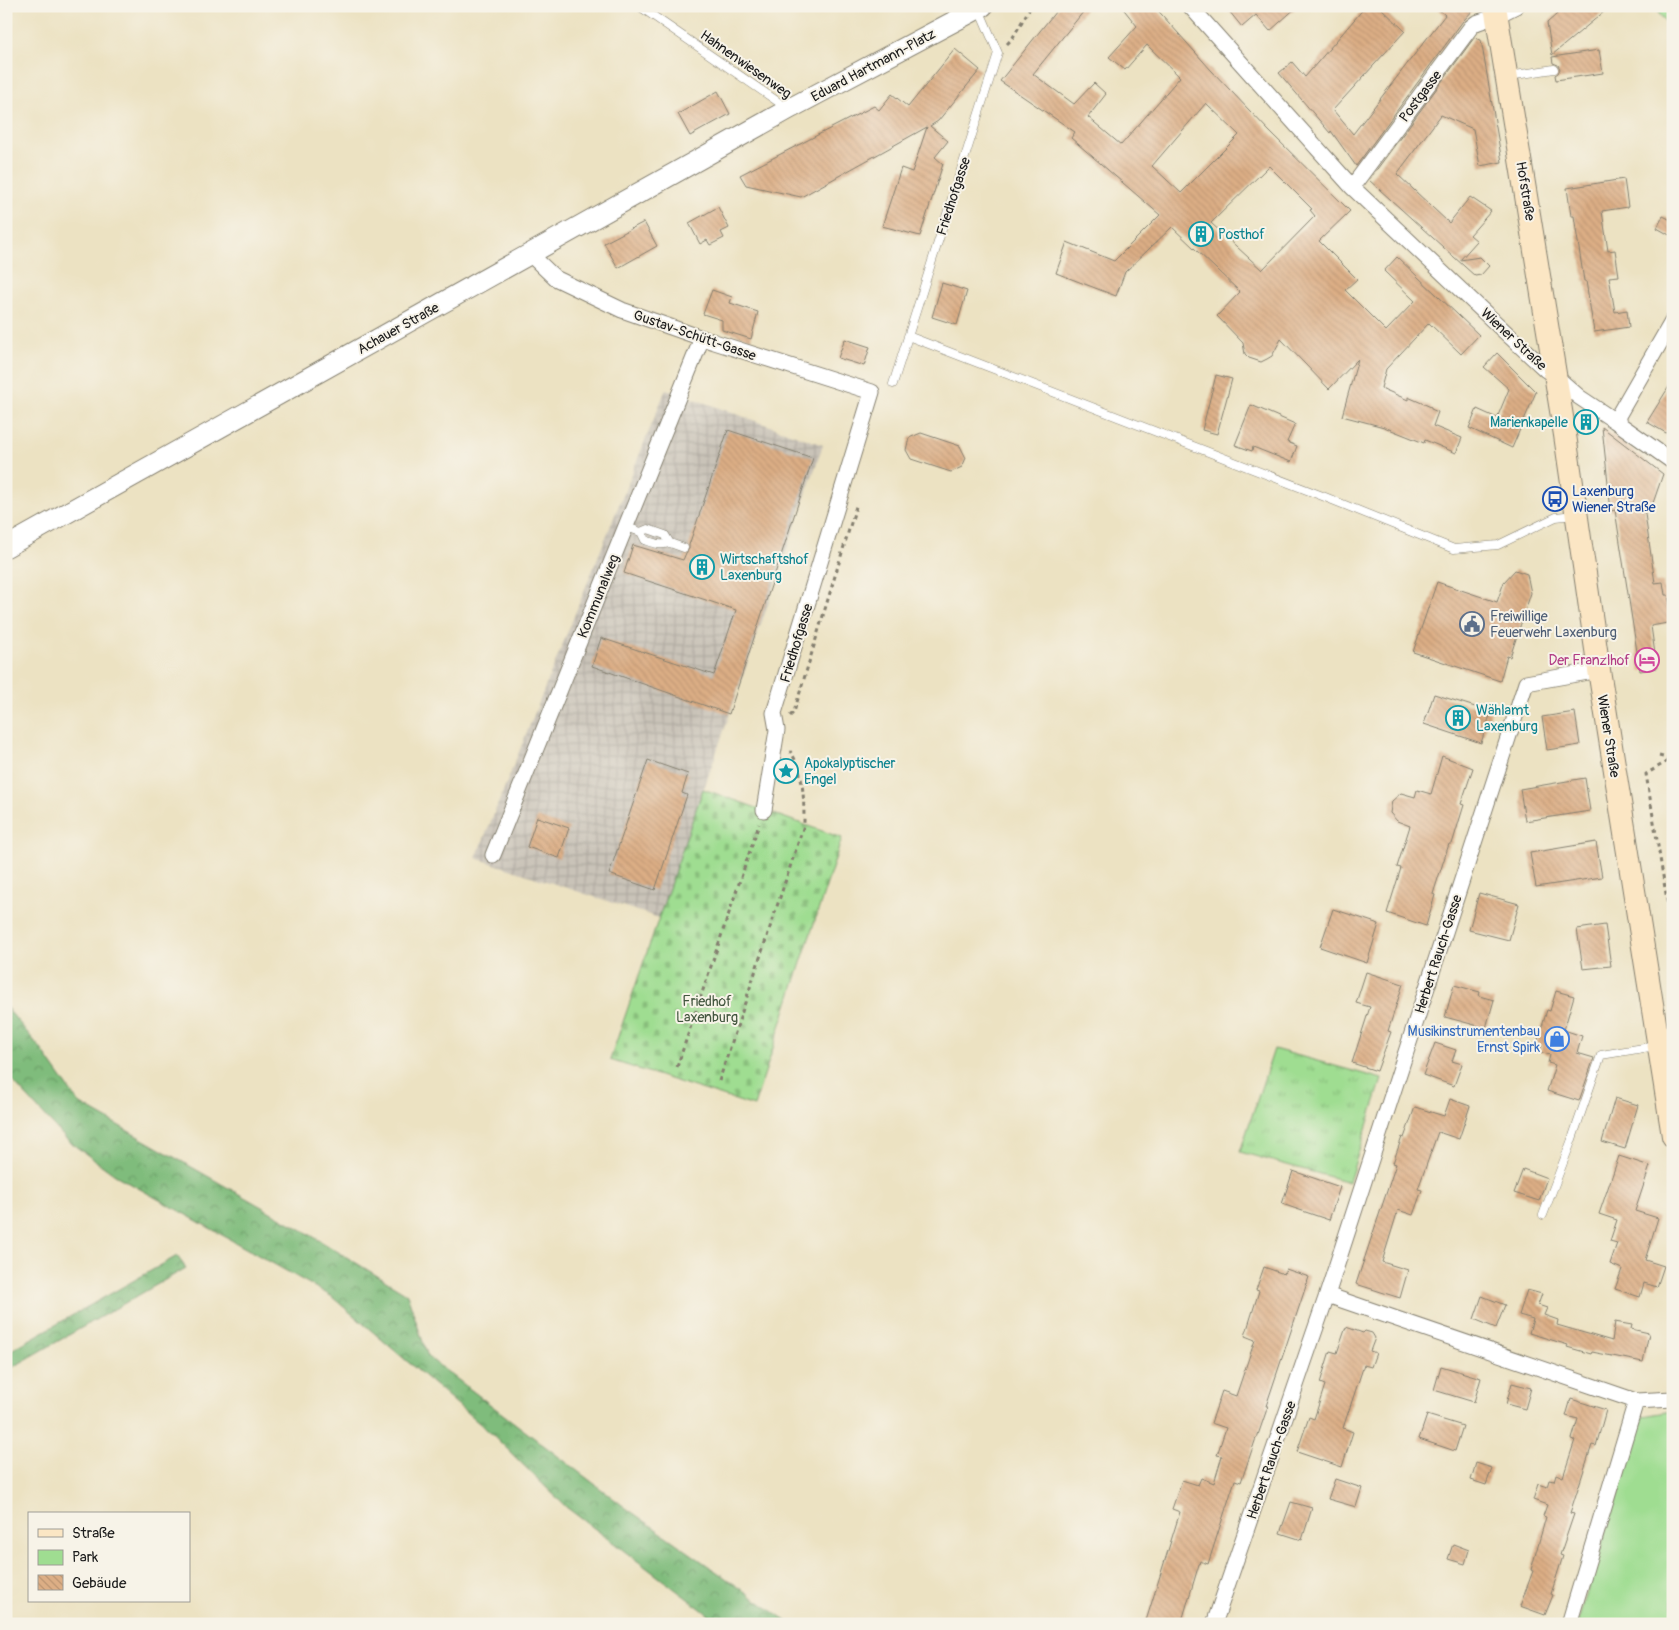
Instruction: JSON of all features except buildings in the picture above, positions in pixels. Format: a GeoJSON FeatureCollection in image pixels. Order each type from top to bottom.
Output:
{"type":"FeatureCollection","features":[{"type":"Feature","properties":{"kind":"main road","name":"Hofstraße"},"geometry":{"type":"LineString","coordinates":[[1502,10],[1507,76],[1555,376]]}},
{"type":"Feature","properties":{"kind":"main road","name":"Wiener Straße"},"geometry":{"type":"LineString","coordinates":[[1555,376],[1599,670],[1658,1046],[1672,1123]]}},
{"type":"Feature","properties":{"kind":"street","name":"Wiener Straße"},"geometry":{"type":"LineString","coordinates":[[1190,6],[1352,186],[1502,329],[1555,376]]}},
{"type":"Feature","properties":{"kind":"street","name":"Eduard Hartmann-Platz"},"geometry":{"type":"LineString","coordinates":[[789,109],[981,7]]}},
{"type":"Feature","properties":{"kind":"street","name":"Postgasse"},"geometry":{"type":"LineString","coordinates":[[1352,186],[1471,27],[1502,10]]}},
{"type":"Feature","properties":{"kind":"street","name":"Achauer Straße"},"geometry":{"type":"LineString","coordinates":[[6,547],[789,109]]}},
{"type":"Feature","properties":{"kind":"street","name":"Gustav-Schütt-Gasse"},"geometry":{"type":"LineString","coordinates":[[530,254],[556,278],[622,310],[702,338],[872,392]]}},
{"type":"Feature","properties":{"kind":"street"},"geometry":{"type":"LineString","coordinates":[[1615,421],[1673,320]]}},
{"type":"Feature","properties":{"kind":"street","name":"Kommunalweg"},"geometry":{"type":"LineString","coordinates":[[493,855],[702,338]]}},
{"type":"Feature","properties":{"kind":"street"},"geometry":{"type":"LineString","coordinates":[[1555,376],[1579,397],[1673,462]]}},
{"type":"Feature","properties":{"kind":"street","name":"Friedhofgasse"},"geometry":{"type":"LineString","coordinates":[[764,810],[777,730],[774,713],[872,392]]}},
{"type":"Feature","properties":{"kind":"street","name":"Herbert Rauch-Gasse"},"geometry":{"type":"LineString","coordinates":[[1214,1624],[1327,1295],[1526,683],[1599,670]]}},
{"type":"Feature","properties":{"kind":"street"},"geometry":{"type":"LineString","coordinates":[[1327,1295],[1636,1401],[1673,1399]]}},
{"type":"Feature","properties":{"kind":"street"},"geometry":{"type":"LineString","coordinates":[[1569,1624],[1636,1401]]}},
{"type":"Feature","properties":{"kind":"lane","name":"Hahnenwiesenweg"},"geometry":{"type":"LineString","coordinates":[[639,6],[789,109]]}},
{"type":"Feature","properties":{"kind":"lane"},"geometry":{"type":"LineString","coordinates":[[981,7],[998,53]]}},
{"type":"Feature","properties":{"kind":"lane","name":"Friedhofgasse"},"geometry":{"type":"LineString","coordinates":[[893,384],[998,53]]}},
{"type":"Feature","properties":{"kind":"lane"},"geometry":{"type":"LineString","coordinates":[[1507,76],[1554,69]]}},
{"type":"Feature","properties":{"kind":"lane"},"geometry":{"type":"LineString","coordinates":[[908,336],[1454,549],[1498,545],[1556,517],[1576,514]]}},
{"type":"Feature","properties":{"kind":"lane"},"geometry":{"type":"LineString","coordinates":[[626,527],[641,532],[648,529],[655,531],[665,535],[670,543]]}},
{"type":"Feature","properties":{"kind":"lane"},"geometry":{"type":"LineString","coordinates":[[641,532],[645,540],[650,542],[661,546],[670,543],[684,548]]}},
{"type":"Feature","properties":{"kind":"lane"},"geometry":{"type":"LineString","coordinates":[[1543,1215],[1601,1055],[1658,1046]]}},
{"type":"Feature","properties":{"kind":"path"},"geometry":{"type":"LineString","coordinates":[[998,53],[1012,39],[1031,6]]}},
{"type":"Feature","properties":{"kind":"path"},"geometry":{"type":"LineString","coordinates":[[719,1081],[804,825],[804,802],[797,761],[777,730]]}},
{"type":"Feature","properties":{"kind":"path"},"geometry":{"type":"LineString","coordinates":[[1659,756],[1671,759],[1646,774],[1669,912]]}},
{"type":"Feature","properties":{"kind":"path"},"geometry":{"type":"LineString","coordinates":[[677,1067],[764,810]]}},
{"type":"Feature","properties":{"kind":"shaded area"},"geometry":{"type":"Polygon","coordinates":[[[666,389],[823,445],[659,918],[476,858],[666,389]]]}},
{"type":"Feature","properties":{"kind":"green space"},"geometry":{"type":"Polygon","coordinates":[[[1653,6],[1673,6],[1673,31],[1653,6]]]}},
{"type":"Feature","properties":{"kind":"green space","name":"Friedhof Laxenburg"},"geometry":{"type":"Polygon","coordinates":[[[703,789],[842,838],[754,1106],[610,1060],[703,789]]]}},
{"type":"Feature","properties":{"kind":"green space"},"geometry":{"type":"Polygon","coordinates":[[[6,1007],[41,1049],[79,1103],[304,1231],[407,1294],[428,1357],[626,1508],[791,1624],[721,1624],[566,1507],[493,1435],[331,1296],[115,1175],[67,1140],[6,1074],[6,1007]]]}},
{"type":"Feature","properties":{"kind":"green space"},"geometry":{"type":"Polygon","coordinates":[[[1274,1049],[1382,1079],[1349,1182],[1240,1152],[1274,1049]]]}},
{"type":"Feature","properties":{"kind":"green space"},"geometry":{"type":"Polygon","coordinates":[[[177,1256],[186,1268],[6,1371],[6,1353],[177,1256]]]}},
{"type":"Feature","properties":{"kind":"green space"},"geometry":{"type":"Polygon","coordinates":[[[1673,1411],[1673,1621],[1668,1624],[1577,1624],[1643,1416],[1673,1411]]]}},
{"type":"Feature","properties":{"kind":"place","name":"Posthof"},"geometry":{"type":"Point","coordinates":[1201,234]}},
{"type":"Feature","properties":{"kind":"place","name":"Marienkapelle"},"geometry":{"type":"Point","coordinates":[1586,422]}},
{"type":"Feature","properties":{"kind":"place","name":"Laxenburg Wiener Straße"},"geometry":{"type":"Point","coordinates":[1555,499]}},
{"type":"Feature","properties":{"kind":"place","name":"Wirtschaftshof Laxenburg"},"geometry":{"type":"Point","coordinates":[702,567]}},
{"type":"Feature","properties":{"kind":"place","name":"Freiwillige Feuerwehr Laxenburg"},"geometry":{"type":"Point","coordinates":[1472,624]}},
{"type":"Feature","properties":{"kind":"place","name":"Der Franzlhof"},"geometry":{"type":"Point","coordinates":[1647,660]}},
{"type":"Feature","properties":{"kind":"place","name":"Wählamt Laxenburg"},"geometry":{"type":"Point","coordinates":[1458,718]}},
{"type":"Feature","properties":{"kind":"place","name":"Apokalyptischer Engel"},"geometry":{"type":"Point","coordinates":[786,771]}},
{"type":"Feature","properties":{"kind":"place","name":"Musikinstrumentenbau Ernst Spirk"},"geometry":{"type":"Point","coordinates":[1557,1039]}}]}
